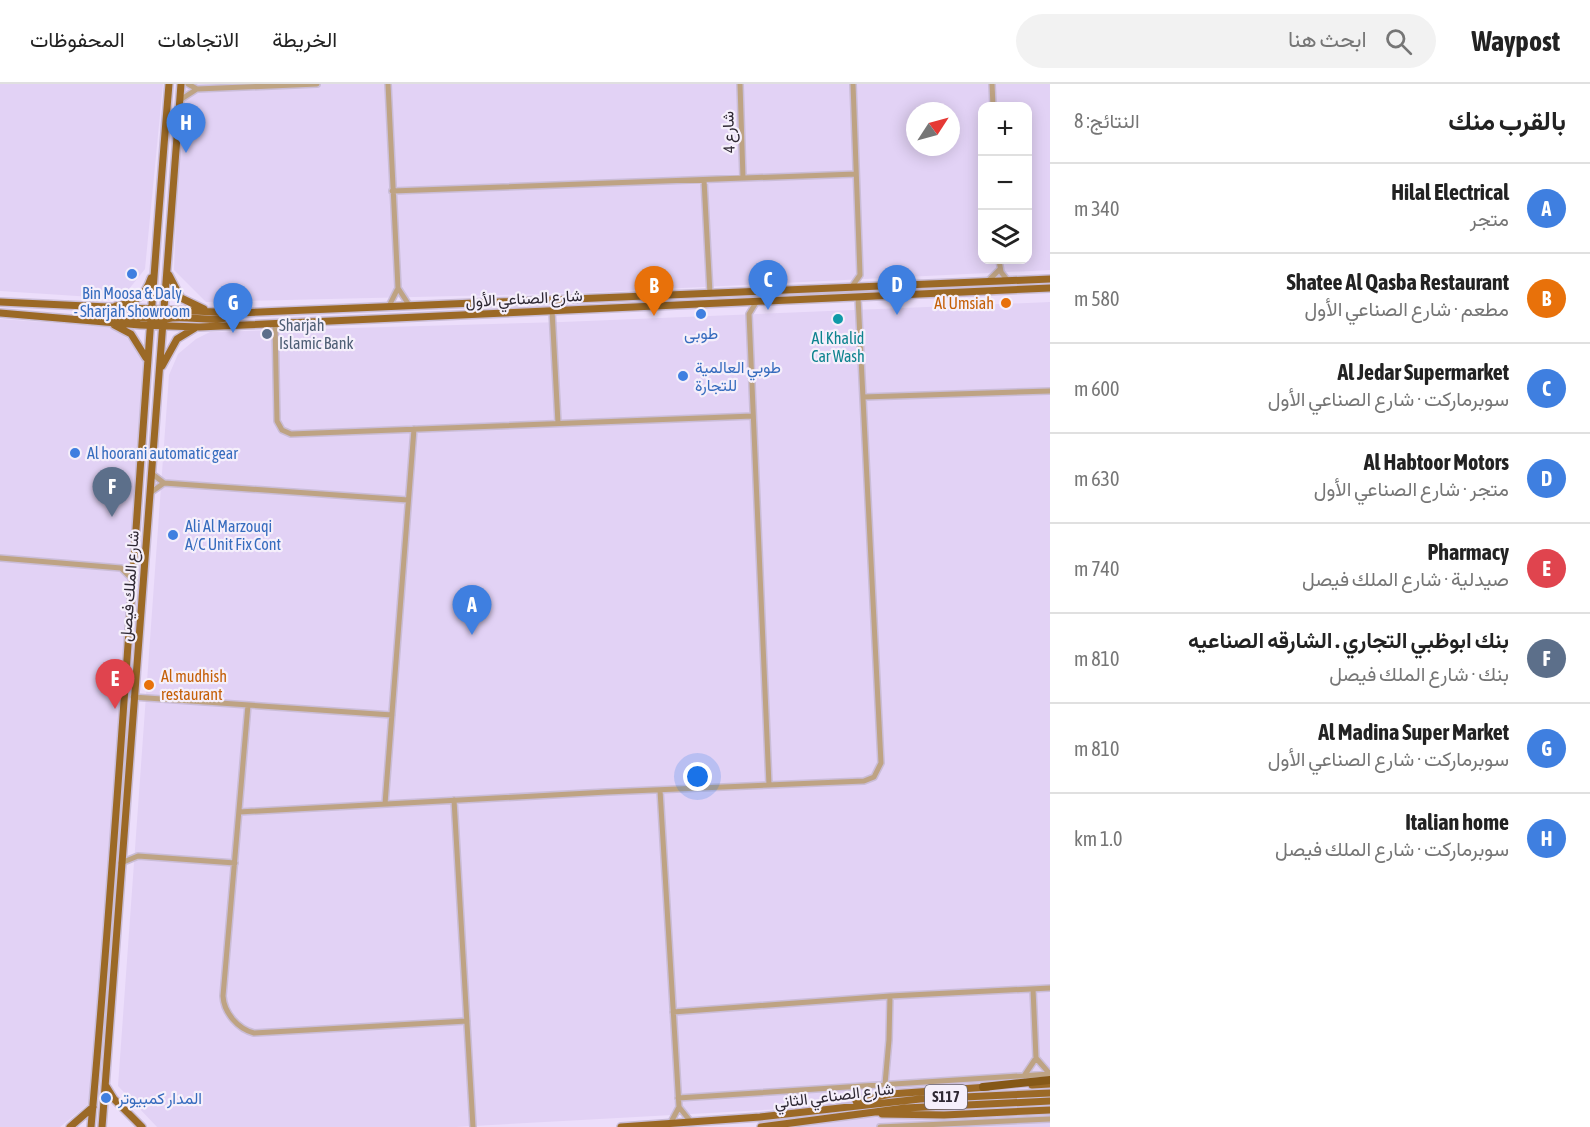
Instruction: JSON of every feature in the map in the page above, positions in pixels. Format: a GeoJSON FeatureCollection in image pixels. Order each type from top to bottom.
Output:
{"type":"FeatureCollection","features":[{"type":"Feature","properties":{"kind":"highway"},"geometry":{"type":"LineString","coordinates":[[983,1087],[1050,1082]]}},
{"type":"Feature","properties":{"kind":"main road","name":"شارع الملك فيصل"},"geometry":{"type":"LineString","coordinates":[[91,1127],[134,581],[147,362],[169,84]]}},
{"type":"Feature","properties":{"kind":"main road","name":"شارع الملك فيصل"},"geometry":{"type":"LineString","coordinates":[[102,1127],[181,84]]}},
{"type":"Feature","properties":{"kind":"main road"},"geometry":{"type":"LineString","coordinates":[[104,308],[138,299],[148,286],[155,264]]}},
{"type":"Feature","properties":{"kind":"main road"},"geometry":{"type":"LineString","coordinates":[[168,273],[181,298],[192,305],[212,312]]}},
{"type":"Feature","properties":{"kind":"main road","name":"شارع الصناعي الأول"},"geometry":{"type":"LineString","coordinates":[[164,319],[212,312],[237,313],[1050,279]]}},
{"type":"Feature","properties":{"kind":"main road","name":"شارع الصناعي الأول"},"geometry":{"type":"LineString","coordinates":[[0,302],[104,308],[199,327],[1050,288]]}},
{"type":"Feature","properties":{"kind":"main road"},"geometry":{"type":"LineString","coordinates":[[0,313],[100,320],[109,318],[226,318],[237,313]]}},
{"type":"Feature","properties":{"kind":"main road"},"geometry":{"type":"LineString","coordinates":[[100,320],[131,334],[140,345],[147,362]]}},
{"type":"Feature","properties":{"kind":"main road"},"geometry":{"type":"LineString","coordinates":[[159,371],[177,339],[199,327]]}},
{"type":"Feature","properties":{"kind":"main road"},"geometry":{"type":"LineString","coordinates":[[106,1085],[114,1099],[142,1127]]}},
{"type":"Feature","properties":{"kind":"main road"},"geometry":{"type":"LineString","coordinates":[[842,1106],[865,1098],[891,1094],[983,1087]]}},
{"type":"Feature","properties":{"kind":"main road","name":"شارع الصناعي الثاني"},"geometry":{"type":"LineString","coordinates":[[621,1127],[760,1117],[920,1099],[1050,1093]]}},
{"type":"Feature","properties":{"kind":"main road","name":"شارع الصناعي الثاني"},"geometry":{"type":"LineString","coordinates":[[761,1127],[921,1107],[1050,1101]]}},
{"type":"Feature","properties":{"kind":"main road"},"geometry":{"type":"LineString","coordinates":[[70,1127],[93,1107]]}},
{"type":"Feature","properties":{"kind":"main road"},"geometry":{"type":"LineString","coordinates":[[862,1114],[955,1115],[1050,1110]]}},
{"type":"Feature","properties":{"kind":"street"},"geometry":{"type":"LineString","coordinates":[[188,84],[197,89]]}},
{"type":"Feature","properties":{"kind":"street"},"geometry":{"type":"LineString","coordinates":[[180,100],[197,89],[317,84]]}},
{"type":"Feature","properties":{"kind":"street"},"geometry":{"type":"LineString","coordinates":[[388,84],[398,288],[409,305]]}},
{"type":"Feature","properties":{"kind":"street","name":"شارع 4"},"geometry":{"type":"LineString","coordinates":[[740,84],[743,178]]}},
{"type":"Feature","properties":{"kind":"street"},"geometry":{"type":"LineString","coordinates":[[851,288],[860,274],[853,84]]}},
{"type":"Feature","properties":{"kind":"street"},"geometry":{"type":"LineString","coordinates":[[992,84],[993,102]]}},
{"type":"Feature","properties":{"kind":"street"},"geometry":{"type":"LineString","coordinates":[[392,192],[856,174]]}},
{"type":"Feature","properties":{"kind":"street"},"geometry":{"type":"LineString","coordinates":[[704,180],[710,294]]}},
{"type":"Feature","properties":{"kind":"street"},"geometry":{"type":"LineString","coordinates":[[999,264],[1008,281]]}},
{"type":"Feature","properties":{"kind":"street"},"geometry":{"type":"LineString","coordinates":[[987,282],[1000,269]]}},
{"type":"Feature","properties":{"kind":"street"},"geometry":{"type":"LineString","coordinates":[[860,274],[871,287]]}},
{"type":"Feature","properties":{"kind":"street"},"geometry":{"type":"LineString","coordinates":[[388,306],[398,288]]}},
{"type":"Feature","properties":{"kind":"street"},"geometry":{"type":"LineString","coordinates":[[239,812],[864,782],[874,777],[881,767],[858,297]]}},
{"type":"Feature","properties":{"kind":"street"},"geometry":{"type":"LineString","coordinates":[[757,300],[749,314],[769,785]]}},
{"type":"Feature","properties":{"kind":"street"},"geometry":{"type":"LineString","coordinates":[[738,301],[749,314]]}},
{"type":"Feature","properties":{"kind":"street"},"geometry":{"type":"LineString","coordinates":[[552,310],[558,423]]}},
{"type":"Feature","properties":{"kind":"street"},"geometry":{"type":"LineString","coordinates":[[274,323],[277,421],[282,430],[291,434],[753,416]]}},
{"type":"Feature","properties":{"kind":"street"},"geometry":{"type":"LineString","coordinates":[[863,397],[1050,391]]}},
{"type":"Feature","properties":{"kind":"street"},"geometry":{"type":"LineString","coordinates":[[385,804],[414,429]]}},
{"type":"Feature","properties":{"kind":"street"},"geometry":{"type":"LineString","coordinates":[[151,472],[164,483],[408,500]]}},
{"type":"Feature","properties":{"kind":"street"},"geometry":{"type":"LineString","coordinates":[[150,493],[164,483]]}},
{"type":"Feature","properties":{"kind":"street"},"geometry":{"type":"LineString","coordinates":[[121,568],[135,557]]}},
{"type":"Feature","properties":{"kind":"street"},"geometry":{"type":"LineString","coordinates":[[0,558],[121,568],[134,581]]}},
{"type":"Feature","properties":{"kind":"street"},"geometry":{"type":"LineString","coordinates":[[133,697],[392,715]]}},
{"type":"Feature","properties":{"kind":"street"},"geometry":{"type":"LineString","coordinates":[[248,705],[224,1001],[228,1014],[244,1029],[258,1033],[467,1022]]}},
{"type":"Feature","properties":{"kind":"street"},"geometry":{"type":"LineString","coordinates":[[660,790],[679,1107],[670,1124]]}},
{"type":"Feature","properties":{"kind":"street"},"geometry":{"type":"LineString","coordinates":[[454,800],[473,1127]]}},
{"type":"Feature","properties":{"kind":"street"},"geometry":{"type":"LineString","coordinates":[[123,845],[138,856]]}},
{"type":"Feature","properties":{"kind":"street"},"geometry":{"type":"LineString","coordinates":[[121,863],[138,856],[235,863]]}},
{"type":"Feature","properties":{"kind":"street"},"geometry":{"type":"LineString","coordinates":[[673,1012],[890,996],[1050,988]]}},
{"type":"Feature","properties":{"kind":"street"},"geometry":{"type":"LineString","coordinates":[[1024,1076],[1036,1058],[1033,989]]}},
{"type":"Feature","properties":{"kind":"street"},"geometry":{"type":"LineString","coordinates":[[885,1084],[889,1046],[890,996]]}},
{"type":"Feature","properties":{"kind":"street"},"geometry":{"type":"LineString","coordinates":[[1036,1058],[1050,1074]]}},
{"type":"Feature","properties":{"kind":"street"},"geometry":{"type":"LineString","coordinates":[[678,1098],[1050,1074]]}},
{"type":"Feature","properties":{"kind":"street"},"geometry":{"type":"LineString","coordinates":[[679,1107],[692,1122]]}},
{"type":"Feature","properties":{"kind":"street"},"geometry":{"type":"LineString","coordinates":[[883,1127],[1050,1119]]}},
{"type":"Feature","properties":{"kind":"shaded area"},"geometry":{"type":"Polygon","coordinates":[[[0,84],[163,84],[145,269],[129,289],[108,298],[0,291],[0,84]]]}},
{"type":"Feature","properties":{"kind":"shaded area"},"geometry":{"type":"Polygon","coordinates":[[[181,84],[1050,84],[1050,270],[580,293],[206,302],[174,270],[181,84]]]}},
{"type":"Feature","properties":{"kind":"shaded area"},"geometry":{"type":"Polygon","coordinates":[[[1050,302],[1050,1094],[456,1127],[157,1127],[118,1086],[169,375],[178,354],[196,339],[210,332],[562,322],[1050,302]]]}},
{"type":"Feature","properties":{"kind":"shaded area"},"geometry":{"type":"Polygon","coordinates":[[[0,319],[112,327],[133,343],[146,366],[91,1102],[60,1127],[0,1127],[0,319]]]}},
{"type":"Feature","properties":{"kind":"shaded area"},"geometry":{"type":"Polygon","coordinates":[[[879,1116],[996,1121],[1050,1119],[1050,1127],[791,1127],[879,1116]]]}},
{"type":"Feature","properties":{"kind":"place","name":"Italian home"},"geometry":{"type":"Point","coordinates":[186,153]}},
{"type":"Feature","properties":{"kind":"place","name":"Bin Moosa & Daly - Sharjah Showroom"},"geometry":{"type":"Point","coordinates":[132,274]}},
{"type":"Feature","properties":{"kind":"place","name":"Al Umsiah"},"geometry":{"type":"Point","coordinates":[1006,303]}},
{"type":"Feature","properties":{"kind":"place","name":"Al Jedar Supermarket"},"geometry":{"type":"Point","coordinates":[768,310]}},
{"type":"Feature","properties":{"kind":"place","name":"طوبى"},"geometry":{"type":"Point","coordinates":[701,314]}},
{"type":"Feature","properties":{"kind":"place","name":"Al Habtoor Motors"},"geometry":{"type":"Point","coordinates":[897,315]}},
{"type":"Feature","properties":{"kind":"place","name":"Shatee Al Qasba Restaurant"},"geometry":{"type":"Point","coordinates":[654,316]}},
{"type":"Feature","properties":{"kind":"place","name":"Al Khalid Car Wash"},"geometry":{"type":"Point","coordinates":[838,319]}},
{"type":"Feature","properties":{"kind":"place","name":"Al Madina Super Market"},"geometry":{"type":"Point","coordinates":[233,333]}},
{"type":"Feature","properties":{"kind":"place","name":"Sharjah Islamic Bank"},"geometry":{"type":"Point","coordinates":[267,334]}},
{"type":"Feature","properties":{"kind":"place","name":"طوبي العالمية للتجارة"},"geometry":{"type":"Point","coordinates":[683,376]}},
{"type":"Feature","properties":{"kind":"place","name":"Al hoorani automatic gear"},"geometry":{"type":"Point","coordinates":[75,453]}},
{"type":"Feature","properties":{"kind":"place","name":"بنك ابوظبي التجاري . الشارقه الصناعيه"},"geometry":{"type":"Point","coordinates":[112,517]}},
{"type":"Feature","properties":{"kind":"place","name":"Ali Al Marzouqi A/C Unit Fix Cont"},"geometry":{"type":"Point","coordinates":[173,535]}},
{"type":"Feature","properties":{"kind":"place","name":"Hilal Electrical"},"geometry":{"type":"Point","coordinates":[472,635]}},
{"type":"Feature","properties":{"kind":"place","name":"Al mudhish restaurant"},"geometry":{"type":"Point","coordinates":[149,685]}},
{"type":"Feature","properties":{"kind":"place","name":"Pharmacy"},"geometry":{"type":"Point","coordinates":[115,709]}},
{"type":"Feature","properties":{"kind":"place","name":"المدار کمبیوتر"},"geometry":{"type":"Point","coordinates":[106,1098]}}]}
